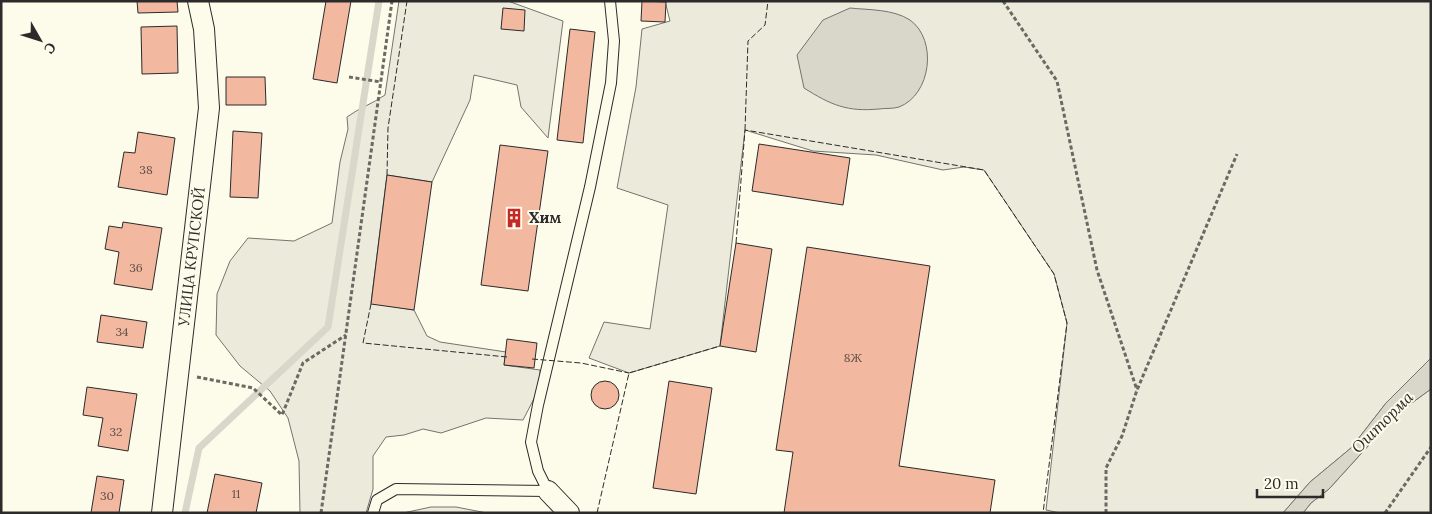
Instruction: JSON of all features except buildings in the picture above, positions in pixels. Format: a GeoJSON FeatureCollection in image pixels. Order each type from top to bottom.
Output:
{"type":"FeatureCollection","features":[{"type":"Feature","properties":{"kind":"street","name":"УЛИЦА КРУПСКОЙ"},"geometry":{"type":"LineString","coordinates":[[162,513],[209,108],[204,29],[198,1]]}},
{"type":"Feature","properties":{"kind":"street"},"geometry":{"type":"LineString","coordinates":[[548,491],[569,513]]}},
{"type":"Feature","properties":{"kind":"lane"},"geometry":{"type":"LineString","coordinates":[[373,513],[377,500],[396,489],[548,491],[538,471],[532,442],[538,405],[590,187],[611,83],[614,41],[610,1]]}},
{"type":"Feature","properties":{"kind":"path"},"geometry":{"type":"LineString","coordinates":[[321,513],[392,1]]}},
{"type":"Feature","properties":{"kind":"path"},"geometry":{"type":"LineString","coordinates":[[1003,1],[1057,81],[1097,270],[1137,390]]}},
{"type":"Feature","properties":{"kind":"path"},"geometry":{"type":"LineString","coordinates":[[349,77],[381,82]]}},
{"type":"Feature","properties":{"kind":"path"},"geometry":{"type":"LineString","coordinates":[[1106,513],[1106,468],[1122,436],[1137,390],[1237,154]]}},
{"type":"Feature","properties":{"kind":"path"},"geometry":{"type":"LineString","coordinates":[[178,374],[253,388],[282,415],[303,363],[346,334]]}},
{"type":"Feature","properties":{"kind":"path"},"geometry":{"type":"LineString","coordinates":[[1385,513],[1431,448]]}},
{"type":"Feature","properties":{"kind":"shaded area"},"geometry":{"type":"Polygon","coordinates":[[[399,1],[508,1],[563,21],[548,138],[521,107],[517,85],[474,75],[470,100],[432,182],[387,175],[371,303],[414,310],[427,336],[440,342],[506,352],[504,365],[540,370],[540,387],[523,420],[486,418],[441,433],[423,429],[404,435],[386,437],[373,456],[373,489],[366,513],[300,513],[299,461],[288,418],[270,391],[240,366],[216,335],[217,294],[230,261],[248,238],[294,241],[332,223],[340,162],[348,129],[347,117],[385,95],[399,1]]]}},
{"type":"Feature","properties":{"kind":"shaded area"},"geometry":{"type":"Polygon","coordinates":[[[665,1],[1431,1],[1431,358],[1386,403],[1351,448],[1310,482],[1283,513],[1060,513],[1046,510],[1067,323],[1054,274],[984,170],[964,167],[943,170],[876,155],[813,151],[745,130],[720,346],[629,373],[589,358],[604,322],[650,329],[668,205],[617,188],[636,87],[642,29],[670,21],[665,1]]]}},
{"type":"Feature","properties":{"kind":"shaded area"},"geometry":{"type":"Polygon","coordinates":[[[1431,389],[1431,513],[1303,513],[1311,503],[1329,489],[1398,413],[1431,389]]]}},
{"type":"Feature","properties":{"kind":"shaded area"},"geometry":{"type":"Polygon","coordinates":[[[431,507],[456,507],[487,513],[403,513],[431,507]]]}},
{"type":"Feature","properties":{"kind":"water"},"geometry":{"type":"Polygon","coordinates":[[[850,8],[881,11],[903,16],[919,29],[925,40],[927,66],[924,79],[910,101],[899,107],[892,108],[868,110],[848,108],[831,103],[804,88],[797,55],[823,20],[850,8]]]}},
{"type":"Feature","properties":{"kind":"water","name":"Ошторма"},"geometry":{"type":"Polygon","coordinates":[[[1431,358],[1431,389],[1398,413],[1329,489],[1311,503],[1303,513],[1283,513],[1310,482],[1351,448],[1386,403],[1431,358]]]}},
{"type":"Feature","properties":{"kind":"waterway"},"geometry":{"type":"LineString","coordinates":[[185,513],[199,448],[328,327],[379,1]]}},
{"type":"Feature","properties":{"kind":"fence"},"geometry":{"type":"LineString","coordinates":[[387,175],[388,128],[407,1]]}},
{"type":"Feature","properties":{"kind":"fence"},"geometry":{"type":"LineString","coordinates":[[745,130],[748,41],[765,25],[768,1]]}},
{"type":"Feature","properties":{"kind":"fence"},"geometry":{"type":"LineString","coordinates":[[736,243],[745,130],[984,170],[1054,274],[1067,323],[1043,513]]}},
{"type":"Feature","properties":{"kind":"fence"},"geometry":{"type":"LineString","coordinates":[[371,304],[363,343],[507,357]]}},
{"type":"Feature","properties":{"kind":"fence"},"geometry":{"type":"LineString","coordinates":[[597,513],[629,373],[720,346]]}},
{"type":"Feature","properties":{"kind":"fence"},"geometry":{"type":"LineString","coordinates":[[532,359],[581,363],[629,373]]}},
{"type":"Feature","properties":{"kind":"place","name":"Хим"},"geometry":{"type":"Point","coordinates":[514,218]}}]}
